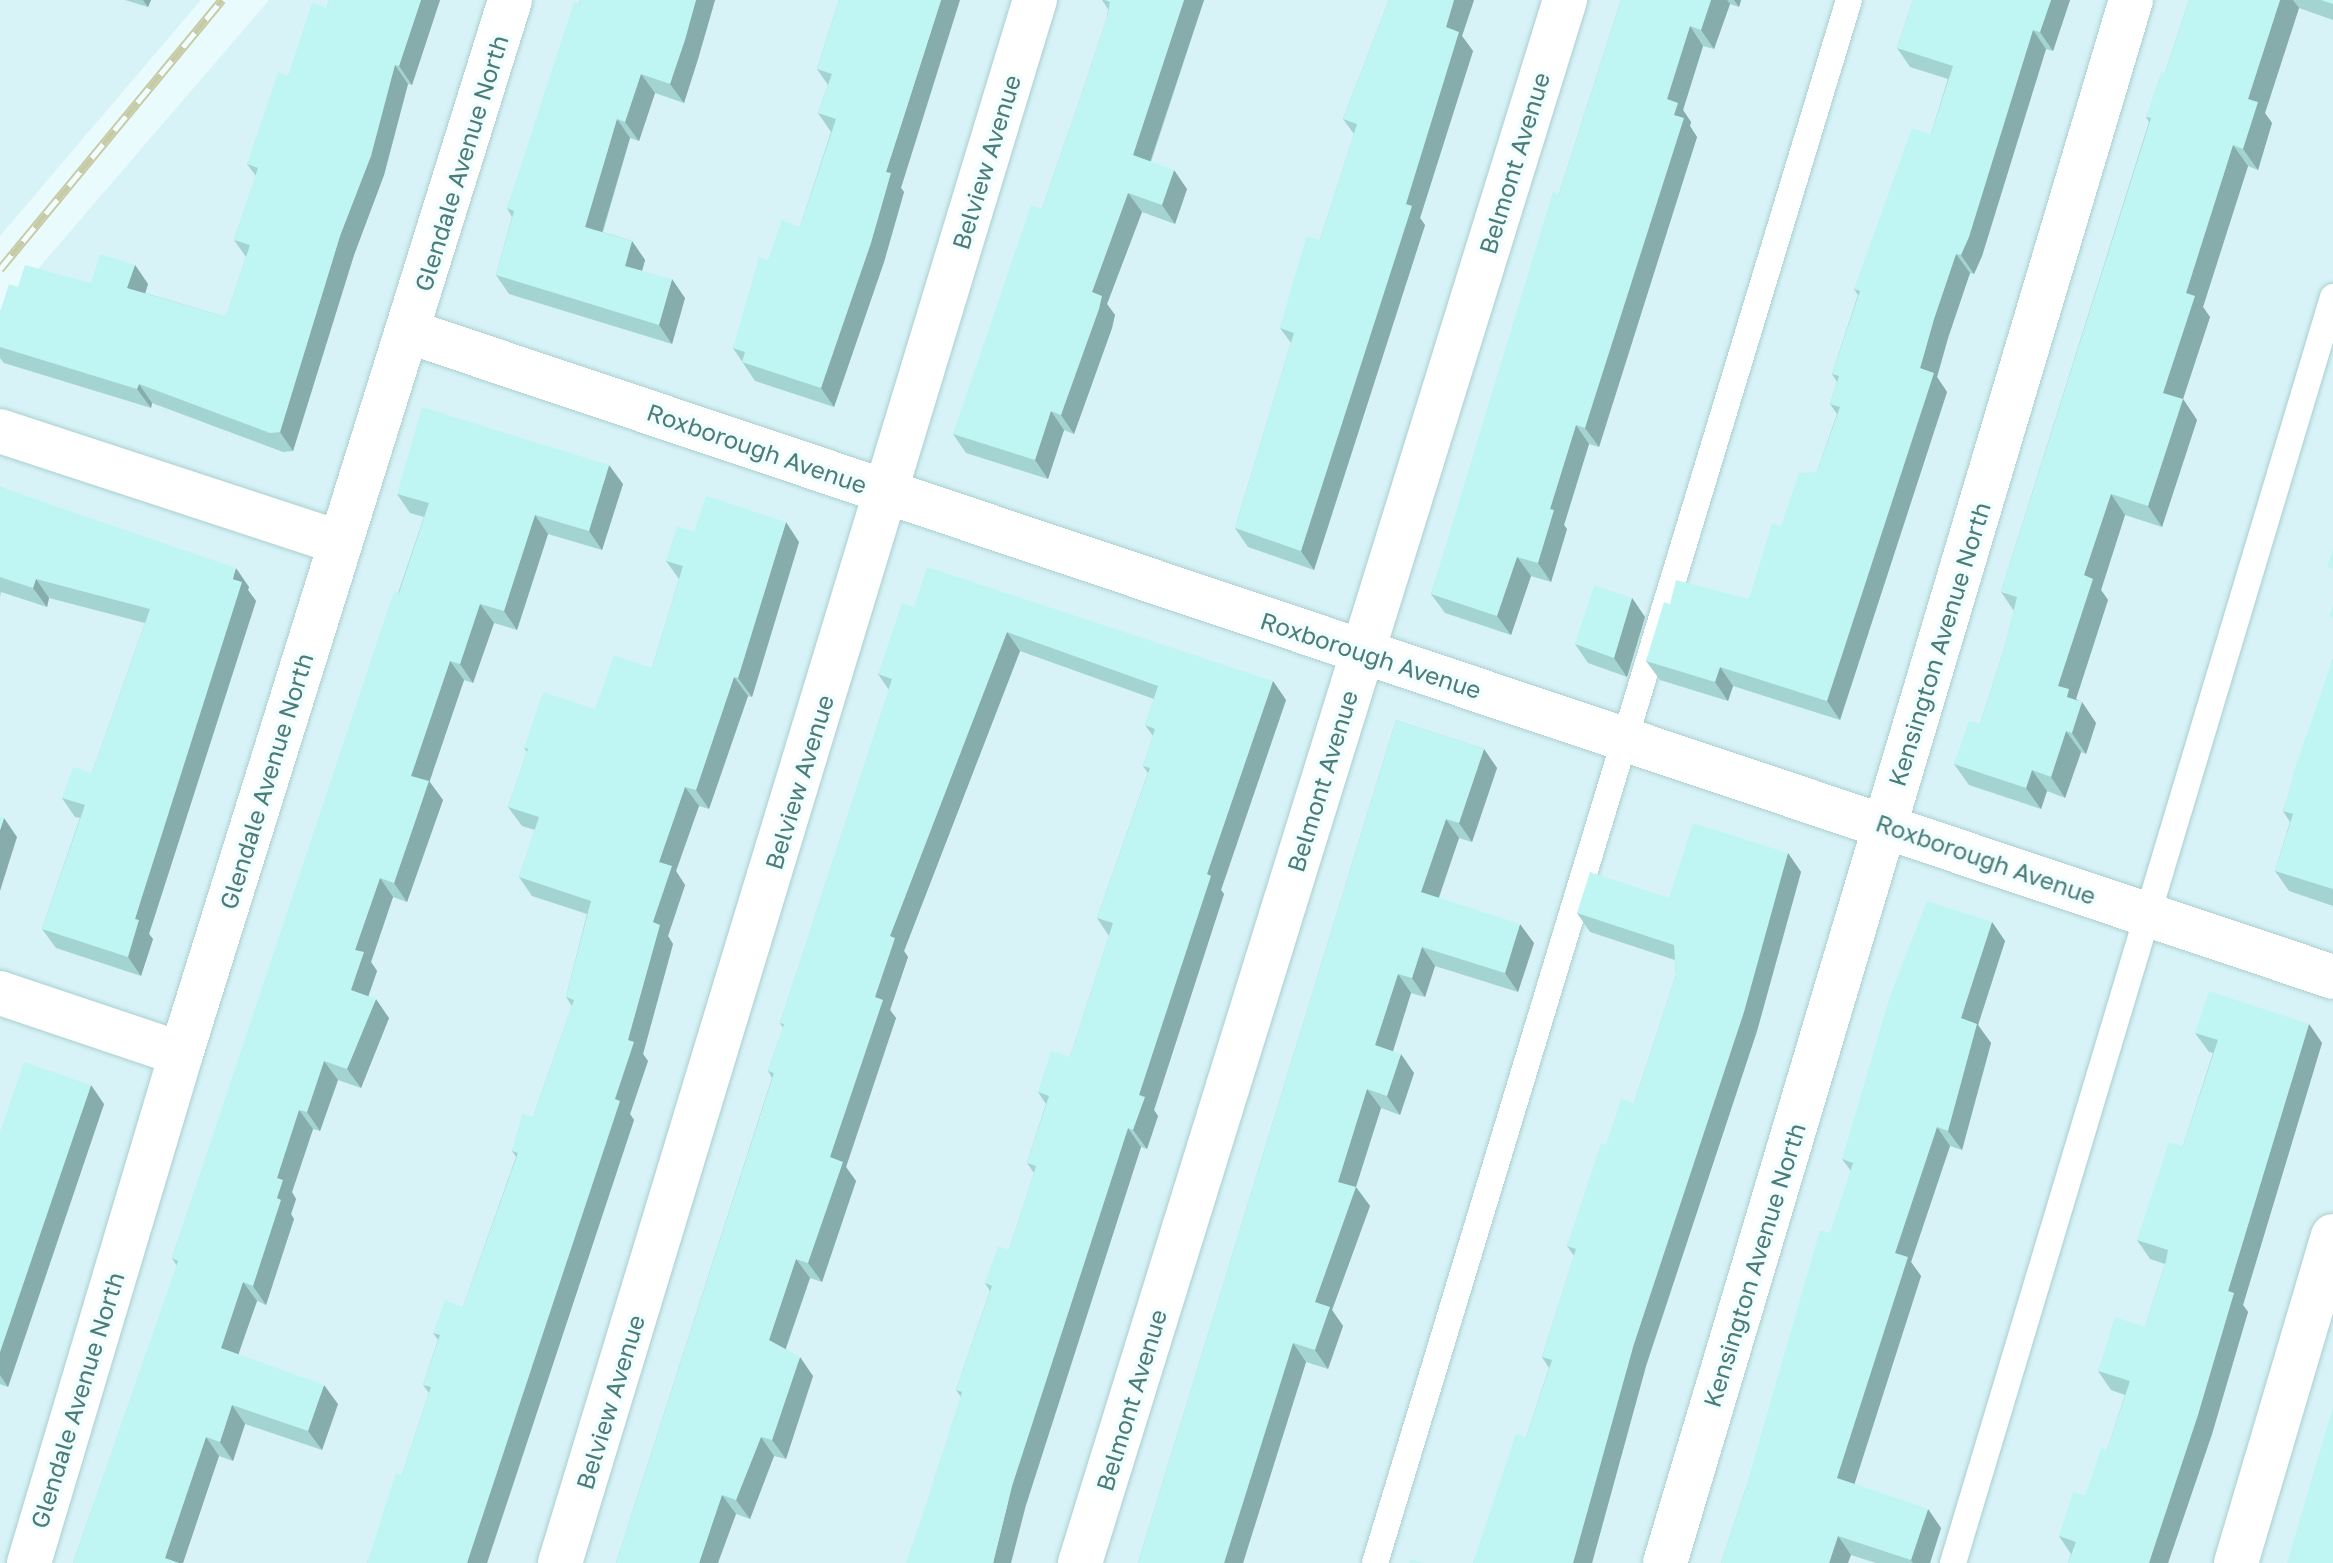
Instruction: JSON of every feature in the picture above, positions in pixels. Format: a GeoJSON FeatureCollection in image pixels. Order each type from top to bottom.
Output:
{"type":"FeatureCollection","features":[{"type":"Feature","properties":{"kind":"street","name":"Glendale Avenue North"},"geometry":{"type":"LineString","coordinates":[[29,1563],[181,1054],[340,543],[410,332],[510,0]]}},
{"type":"Feature","properties":{"kind":"street","name":"Belview Avenue"},"geometry":{"type":"LineString","coordinates":[[560,1563],[1035,0]]}},
{"type":"Feature","properties":{"kind":"street","name":"Belmont Avenue"},"geometry":{"type":"LineString","coordinates":[[1080,1563],[1565,0]]}},
{"type":"Feature","properties":{"kind":"street","name":"Kensington Avenue North"},"geometry":{"type":"LineString","coordinates":[[1665,1563],[2131,0]]}},
{"type":"Feature","properties":{"kind":"street","name":"Roxborough Avenue"},"geometry":{"type":"LineString","coordinates":[[410,332],[2333,977]]}},
{"type":"Feature","properties":{"kind":"street"},"geometry":{"type":"LineString","coordinates":[[0,431],[340,543]]}},
{"type":"Feature","properties":{"kind":"street"},"geometry":{"type":"LineString","coordinates":[[0,993],[181,1054]]}},
{"type":"Feature","properties":{"kind":"street"},"geometry":{"type":"LineString","coordinates":[[2236,1563],[2333,1236]]}},
{"type":"Feature","properties":{"kind":"lane"},"geometry":{"type":"LineString","coordinates":[[1375,1563],[1628,740],[1849,0]]}},
{"type":"Feature","properties":{"kind":"lane"},"geometry":{"type":"LineString","coordinates":[[1953,1563],[2333,297]]}},
{"type":"Feature","properties":{"kind":"shaded area"},"geometry":{"type":"Polygon","coordinates":[[[0,0],[201,0],[0,236],[0,0]]]}},
{"type":"Feature","properties":{"kind":"shaded area"},"geometry":{"type":"Polygon","coordinates":[[[269,0],[2333,0],[2333,1563],[0,1563],[0,313],[269,0]]]}},
{"type":"Feature","properties":{"kind":"building"},"geometry":{"type":"Polygon","coordinates":[[[329,0],[421,0],[399,66],[395,65],[371,156],[340,236],[280,432],[270,433],[139,384],[137,389],[0,347],[0,312],[9,284],[18,287],[25,265],[91,283],[100,254],[135,265],[127,288],[226,317],[250,245],[234,240],[258,168],[247,164],[278,72],[288,76],[312,3],[327,8],[329,0]]]}},
{"type":"Feature","properties":{"kind":"building"},"geometry":{"type":"Polygon","coordinates":[[[580,0],[696,0],[670,84],[641,74],[625,122],[617,119],[585,227],[632,241],[625,266],[672,279],[659,325],[496,275],[514,211],[507,208],[574,2],[579,4],[580,0]]]}},
{"type":"Feature","properties":{"kind":"building"},"geometry":{"type":"Polygon","coordinates":[[[839,0],[941,0],[886,172],[891,173],[871,243],[821,388],[742,362],[745,352],[733,348],[759,257],[768,260],[782,220],[800,227],[836,119],[818,113],[832,74],[817,69],[839,0]]]}},
{"type":"Feature","properties":{"kind":"building"},"geometry":{"type":"Polygon","coordinates":[[[1105,0],[1184,0],[1133,155],[1174,170],[1162,205],[1128,193],[1092,292],[1102,296],[1099,309],[1061,415],[1051,411],[1035,460],[953,434],[1031,205],[1042,209],[1107,17],[1110,2],[1105,0]]]}},
{"type":"Feature","properties":{"kind":"building"},"geometry":{"type":"Polygon","coordinates":[[[1389,0],[1454,0],[1446,27],[1459,32],[1406,204],[1412,206],[1301,551],[1235,528],[1294,333],[1280,328],[1294,278],[1307,236],[1320,240],[1357,124],[1343,119],[1389,0]]]}},
{"type":"Feature","properties":{"kind":"building"},"geometry":{"type":"Polygon","coordinates":[[[1621,0],[1711,0],[1701,30],[1690,26],[1667,99],[1678,103],[1674,115],[1684,118],[1585,428],[1576,425],[1550,509],[1554,510],[1538,563],[1517,557],[1497,616],[1431,594],[1553,192],[1559,194],[1621,0]]]}},
{"type":"Feature","properties":{"kind":"building"},"geometry":{"type":"Polygon","coordinates":[[[1913,0],[2051,0],[2040,32],[2033,30],[1969,237],[1961,255],[1956,254],[1934,319],[1920,368],[1934,373],[1827,701],[1720,667],[1715,682],[1646,661],[1664,602],[1670,604],[1676,580],[1749,599],[1772,523],[1781,526],[1799,473],[1817,472],[1840,407],[1830,404],[1839,376],[1832,374],[1860,291],[1854,289],[1912,128],[1931,134],[1953,66],[1897,48],[1913,0]]]}},
{"type":"Feature","properties":{"kind":"building"},"geometry":{"type":"Polygon","coordinates":[[[2189,0],[2280,0],[2248,99],[2258,102],[2243,149],[2233,145],[2186,293],[2195,296],[2163,393],[2183,399],[2148,506],[2111,494],[2084,575],[2093,579],[2058,686],[2069,689],[2067,697],[2082,702],[2072,733],[2066,731],[2051,777],[2032,770],[2026,788],[1954,764],[1969,721],[1980,724],[2004,649],[2017,597],[2001,592],[2151,118],[2146,117],[2161,72],[2165,73],[2189,0]]]}},
{"type":"Feature","properties":{"kind":"building"},"geometry":{"type":"Polygon","coordinates":[[[422,407],[609,465],[589,531],[535,515],[504,611],[480,604],[460,664],[450,661],[411,776],[429,781],[394,883],[380,878],[355,950],[364,952],[351,990],[376,999],[347,1069],[324,1061],[307,1112],[299,1110],[277,1178],[283,1180],[277,1198],[281,1200],[253,1286],[243,1282],[221,1348],[324,1385],[308,1431],[232,1405],[220,1442],[206,1437],[165,1558],[179,1563],[73,1563],[178,1261],[172,1258],[394,591],[399,593],[429,503],[397,494],[422,407]]]}},
{"type":"Feature","properties":{"kind":"building"},"geometry":{"type":"Polygon","coordinates":[[[0,487],[236,568],[232,579],[242,582],[135,919],[139,920],[128,957],[42,929],[85,805],[62,798],[73,767],[92,773],[150,609],[36,579],[33,588],[0,577],[0,487]]]}},
{"type":"Feature","properties":{"kind":"building"},"geometry":{"type":"Polygon","coordinates":[[[706,496],[786,522],[738,678],[734,677],[696,790],[685,787],[659,862],[672,866],[653,922],[660,925],[628,1040],[634,1042],[615,1099],[620,1101],[467,1563],[367,1563],[396,1473],[402,1475],[431,1387],[423,1385],[440,1335],[433,1333],[445,1300],[463,1307],[518,1153],[512,1151],[522,1114],[533,1117],[574,1000],[566,997],[591,901],[519,877],[539,817],[508,807],[528,749],[524,748],[543,692],[595,709],[614,655],[652,668],[683,566],[666,561],[677,526],[694,532],[706,496]]]}},
{"type":"Feature","properties":{"kind":"building"},"geometry":{"type":"Polygon","coordinates":[[[2333,550],[2333,569],[2327,567],[2333,550]]]}},
{"type":"Feature","properties":{"kind":"building"},"geometry":{"type":"Polygon","coordinates":[[[927,567],[1273,681],[1207,874],[1211,876],[1139,1095],[1145,1097],[1133,1130],[1128,1128],[1012,1486],[993,1563],[906,1563],[962,1392],[956,1390],[992,1286],[985,1283],[998,1246],[1009,1250],[1036,1166],[1027,1163],[1049,1096],[1038,1092],[1051,1051],[1070,1057],[1113,923],[1097,918],[1150,768],[1143,766],[1155,729],[1145,725],[1158,686],[1007,632],[890,936],[895,938],[875,997],[883,1000],[830,1157],[843,1162],[808,1263],[796,1259],[769,1340],[800,1357],[772,1440],[761,1437],[736,1500],[722,1495],[699,1563],[616,1563],[774,1073],[768,1071],[784,1024],[780,1023],[892,679],[878,674],[902,603],[914,607],[927,567]]]}},
{"type":"Feature","properties":{"kind":"building"},"geometry":{"type":"Polygon","coordinates":[[[1594,585],[1632,598],[1614,658],[1575,644],[1594,585]]]}},
{"type":"Feature","properties":{"kind":"building"},"geometry":{"type":"Polygon","coordinates":[[[2333,659],[2333,889],[2275,871],[2293,814],[2283,811],[2333,659]]]}},
{"type":"Feature","properties":{"kind":"building"},"geometry":{"type":"Polygon","coordinates":[[[1396,720],[1484,749],[1459,823],[1446,819],[1421,892],[1520,924],[1505,973],[1422,947],[1412,978],[1398,974],[1375,1045],[1401,1054],[1387,1096],[1367,1089],[1338,1182],[1356,1187],[1315,1302],[1330,1307],[1315,1350],[1293,1343],[1224,1563],[1138,1563],[1396,720]]]}},
{"type":"Feature","properties":{"kind":"building"},"geometry":{"type":"Polygon","coordinates":[[[1693,823],[1788,853],[1744,1012],[1633,1347],[1573,1563],[1473,1563],[1516,1434],[1526,1438],[1552,1360],[1542,1357],[1576,1249],[1567,1246],[1601,1143],[1606,1145],[1621,1099],[1634,1103],[1676,975],[1674,945],[1577,913],[1590,872],[1669,898],[1693,823]]]}},
{"type":"Feature","properties":{"kind":"building"},"geometry":{"type":"Polygon","coordinates":[[[1927,901],[1992,922],[1961,1018],[1977,1024],[1948,1131],[1937,1127],[1895,1253],[1908,1257],[1837,1478],[1928,1509],[1911,1560],[1838,1536],[1829,1563],[1721,1563],[1820,1230],[1830,1233],[1853,1163],[1842,1159],[1890,996],[1927,901]]]}},
{"type":"Feature","properties":{"kind":"building"},"geometry":{"type":"Polygon","coordinates":[[[2209,991],[2309,1024],[2228,1291],[2234,1293],[2198,1415],[2149,1563],[2068,1563],[2076,1542],[2059,1536],[2073,1492],[2085,1496],[2101,1448],[2107,1450],[2130,1381],[2098,1371],[2115,1317],[2145,1327],[2166,1261],[2168,1250],[2137,1240],[2169,1142],[2183,1146],[2218,1040],[2195,1033],[2209,991]]]}},
{"type":"Feature","properties":{"kind":"building"},"geometry":{"type":"Polygon","coordinates":[[[24,1062],[91,1085],[0,1352],[0,1132],[24,1062]]]}},
{"type":"Feature","properties":{"kind":"building"},"geometry":{"type":"Polygon","coordinates":[[[2333,1407],[2333,1563],[2287,1563],[2333,1407]]]}},
{"type":"Feature","properties":{"kind":"railway"},"geometry":{"type":"LineString","coordinates":[[0,269],[222,0]]}}]}
